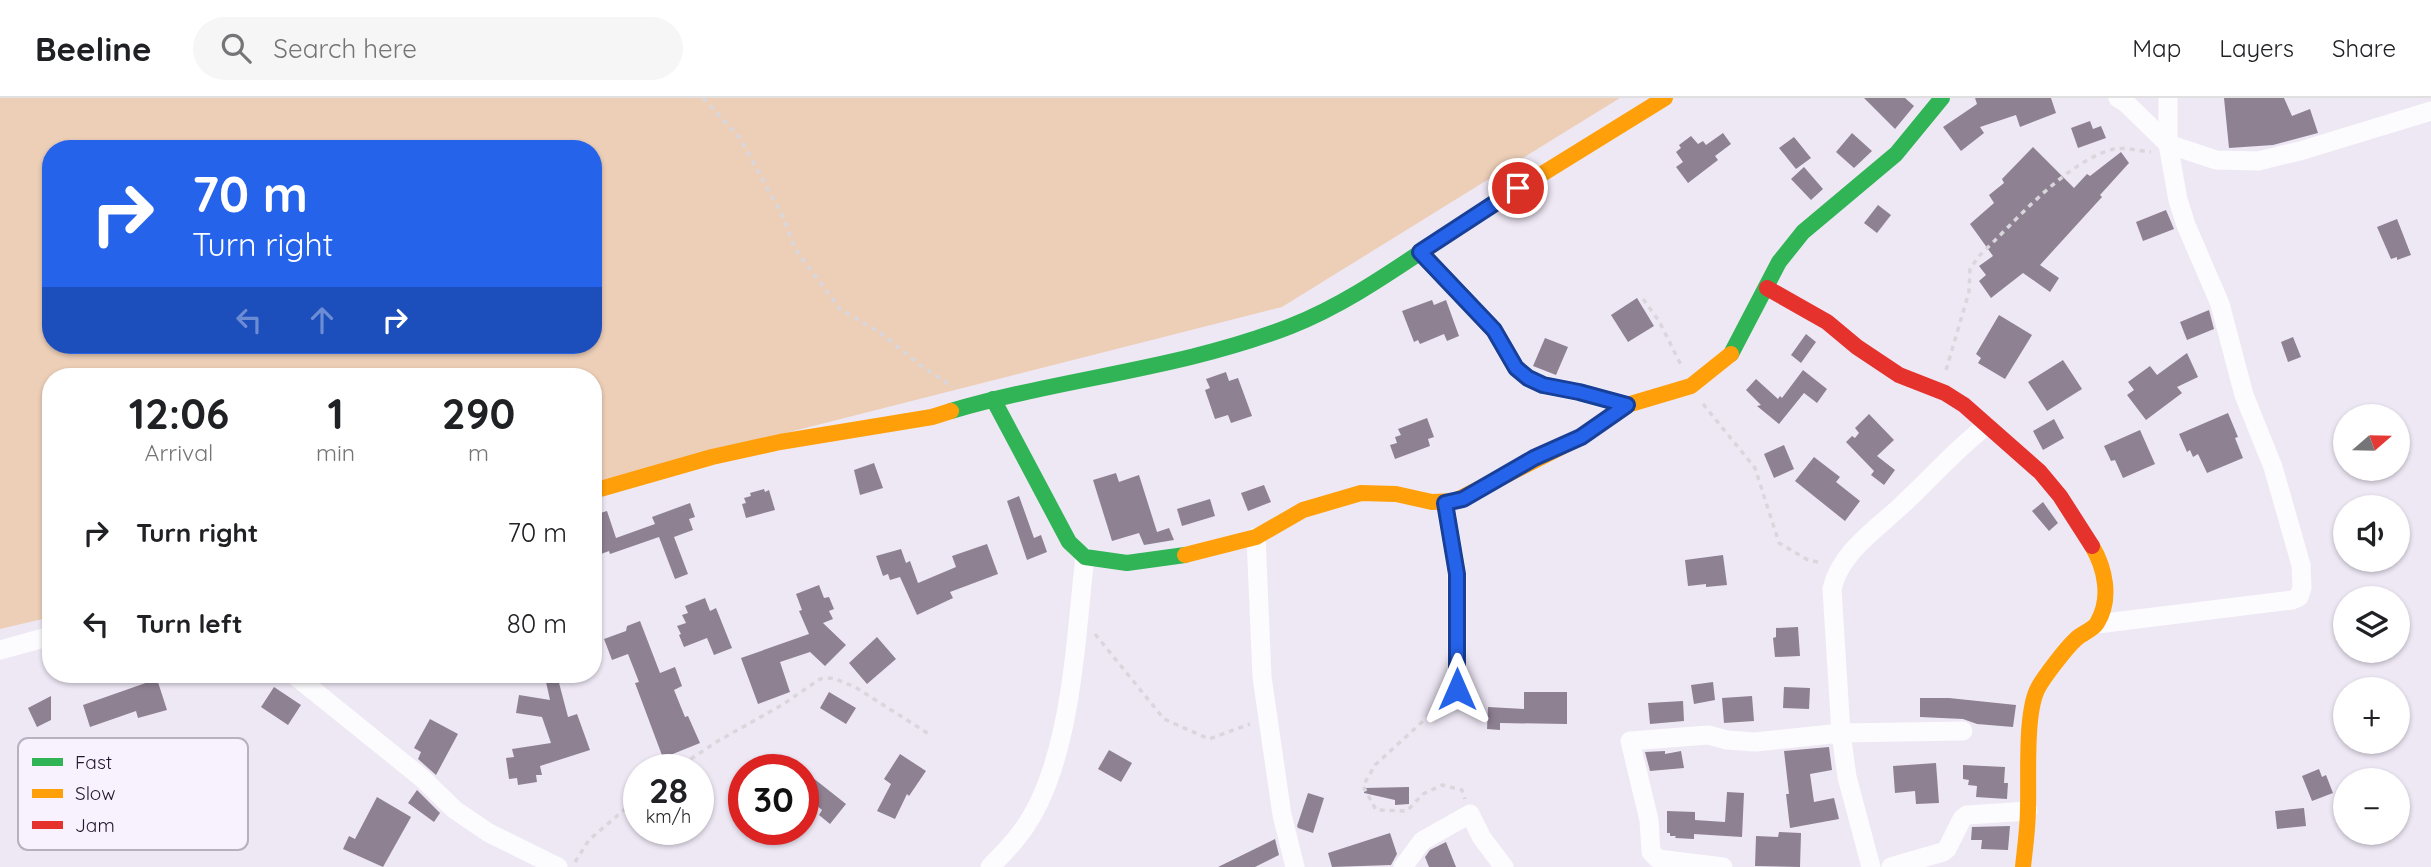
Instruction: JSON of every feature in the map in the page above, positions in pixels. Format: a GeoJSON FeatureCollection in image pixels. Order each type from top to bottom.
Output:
{"type":"FeatureCollection","features":[{"type":"Feature","properties":{"kind":"street"},"geometry":{"type":"LineString","coordinates":[[602,488],[712,457],[780,442],[932,417],[993,399],[1208,353],[1282,330],[1357,294],[1479,213],[1665,98]]}},
{"type":"Feature","properties":{"kind":"street"},"geometry":{"type":"LineString","coordinates":[[993,399],[1069,542],[1085,557],[1127,563],[1211,550],[1256,537],[1303,510],[1331,500],[1361,494],[1396,494],[1445,503],[1463,499],[1534,458],[1581,437],[1627,405],[1691,386],[1734,352],[1779,262],[1803,232],[1896,153],[1942,98]]}},
{"type":"Feature","properties":{"kind":"street"},"geometry":{"type":"LineString","coordinates":[[2118,98],[2126,103],[2169,149],[2216,160],[2258,161],[2431,111]]}},
{"type":"Feature","properties":{"kind":"street"},"geometry":{"type":"LineString","coordinates":[[2023,867],[2032,710],[2037,690],[2076,639],[2097,624],[2292,600],[2299,597],[2302,588],[2301,565],[2273,467],[2244,395],[2220,304],[2178,200],[2169,149],[2168,98]]}},
{"type":"Feature","properties":{"kind":"street"},"geometry":{"type":"LineString","coordinates":[[1420,252],[1494,330],[1516,368],[1528,378],[1543,385],[1627,405]]}},
{"type":"Feature","properties":{"kind":"street"},"geometry":{"type":"LineString","coordinates":[[1767,288],[1827,322],[1899,375],[1945,393],[1964,405],[2040,472],[2060,496],[2098,556],[2105,577],[2105,600],[2097,624]]}},
{"type":"Feature","properties":{"kind":"street"},"geometry":{"type":"LineString","coordinates":[[1871,867],[1847,777],[1841,733],[1832,589],[1835,576],[1865,536],[1986,426]]}},
{"type":"Feature","properties":{"kind":"street"},"geometry":{"type":"LineString","coordinates":[[1445,503],[1457,574],[1457,689]]}},
{"type":"Feature","properties":{"kind":"street"},"geometry":{"type":"LineString","coordinates":[[1256,537],[1262,677],[1282,815],[1294,867]]}},
{"type":"Feature","properties":{"kind":"street"},"geometry":{"type":"LineString","coordinates":[[990,867],[1020,834],[1043,793],[1066,715],[1085,557]]}},
{"type":"Feature","properties":{"kind":"street"},"geometry":{"type":"LineString","coordinates":[[0,650],[42,638]]}},
{"type":"Feature","properties":{"kind":"street"},"geometry":{"type":"LineString","coordinates":[[304,683],[422,778],[455,810],[489,833],[558,867]]}},
{"type":"Feature","properties":{"kind":"street"},"geometry":{"type":"LineString","coordinates":[[1724,867],[1658,859],[1651,852],[1649,820],[1630,741],[1708,735],[1755,743],[1841,733],[1963,731]]}},
{"type":"Feature","properties":{"kind":"street"},"geometry":{"type":"LineString","coordinates":[[1891,867],[1927,858],[1947,849],[1962,819],[1967,815],[2028,811]]}},
{"type":"Feature","properties":{"kind":"street"},"geometry":{"type":"LineString","coordinates":[[1403,867],[1422,841],[1470,814],[1482,838],[1504,867]]}},
{"type":"Feature","properties":{"kind":"path"},"geometry":{"type":"LineString","coordinates":[[703,98],[740,138],[783,217],[795,249],[840,309],[879,332],[950,386],[960,389]]}},
{"type":"Feature","properties":{"kind":"path"},"geometry":{"type":"LineString","coordinates":[[1945,393],[1945,373],[1969,292],[1970,269],[1979,256],[2062,177],[2082,164],[2115,149],[2169,149]]}},
{"type":"Feature","properties":{"kind":"path"},"geometry":{"type":"LineString","coordinates":[[1643,299],[1659,321],[1705,409],[1755,468],[1779,543],[1808,560],[1841,567]]}},
{"type":"Feature","properties":{"kind":"path"},"geometry":{"type":"LineString","coordinates":[[1078,614],[1164,719],[1209,739],[1268,716]]}},
{"type":"Feature","properties":{"kind":"path"},"geometry":{"type":"LineString","coordinates":[[698,754],[782,705],[820,679],[833,678],[855,687],[932,736]]}},
{"type":"Feature","properties":{"kind":"path"},"geometry":{"type":"LineString","coordinates":[[1457,689],[1375,765],[1363,786],[1376,810],[1407,811],[1423,794],[1442,785],[1462,790],[1470,814]]}},
{"type":"Feature","properties":{"kind":"path"},"geometry":{"type":"LineString","coordinates":[[572,867],[589,840],[623,811]]}},
{"type":"Feature","properties":{"kind":"shaded area"},"geometry":{"type":"Polygon","coordinates":[[[0,98],[1620,98],[1282,307],[602,480],[602,368],[42,368],[42,619],[0,629],[0,98]]]}},
{"type":"Feature","properties":{"kind":"building"},"geometry":{"type":"Polygon","coordinates":[[[1864,98],[1905,98],[1914,106],[1895,129],[1864,98]]]}},
{"type":"Feature","properties":{"kind":"building"},"geometry":{"type":"Polygon","coordinates":[[[1975,98],[2051,98],[2056,113],[2020,127],[2016,115],[1980,127],[1984,133],[1961,151],[1943,127],[1977,104],[1975,98]]]}},
{"type":"Feature","properties":{"kind":"building"},"geometry":{"type":"Polygon","coordinates":[[[2224,98],[2284,98],[2292,116],[2310,109],[2318,133],[2273,145],[2229,148],[2224,98]]]}},
{"type":"Feature","properties":{"kind":"building"},"geometry":{"type":"Polygon","coordinates":[[[2090,121],[2093,129],[2101,126],[2106,138],[2078,148],[2071,128],[2090,121]]]}},
{"type":"Feature","properties":{"kind":"building"},"geometry":{"type":"Polygon","coordinates":[[[1723,133],[1731,144],[1715,156],[1718,160],[1688,183],[1676,167],[1683,162],[1676,152],[1681,148],[1679,145],[1691,136],[1698,144],[1703,141],[1706,145],[1723,133]]]}},
{"type":"Feature","properties":{"kind":"building"},"geometry":{"type":"Polygon","coordinates":[[[1852,133],[1872,151],[1854,168],[1836,152],[1852,133]]]}},
{"type":"Feature","properties":{"kind":"building"},"geometry":{"type":"Polygon","coordinates":[[[1794,137],[1811,158],[1796,169],[1779,148],[1794,137]]]}},
{"type":"Feature","properties":{"kind":"building"},"geometry":{"type":"Polygon","coordinates":[[[2033,147],[2074,188],[2087,174],[2090,176],[2121,152],[2129,163],[2040,265],[2059,278],[2050,292],[2023,273],[1991,298],[1979,281],[1986,275],[1979,266],[1993,256],[1970,224],[1994,203],[1989,195],[2004,183],[2002,179],[2033,147]]]}},
{"type":"Feature","properties":{"kind":"building"},"geometry":{"type":"Polygon","coordinates":[[[1804,167],[1823,189],[1811,200],[1791,179],[1804,167]]]}},
{"type":"Feature","properties":{"kind":"building"},"geometry":{"type":"Polygon","coordinates":[[[1878,205],[1891,215],[1877,233],[1864,223],[1878,205]]]}},
{"type":"Feature","properties":{"kind":"building"},"geometry":{"type":"Polygon","coordinates":[[[2166,210],[2174,229],[2143,241],[2136,222],[2166,210]]]}},
{"type":"Feature","properties":{"kind":"building"},"geometry":{"type":"Polygon","coordinates":[[[2397,219],[2411,255],[2397,260],[2397,257],[2391,259],[2377,227],[2397,219]]]}},
{"type":"Feature","properties":{"kind":"building"},"geometry":{"type":"Polygon","coordinates":[[[1637,298],[1654,326],[1628,342],[1611,315],[1637,298]]]}},
{"type":"Feature","properties":{"kind":"building"},"geometry":{"type":"Polygon","coordinates":[[[1432,300],[1434,305],[1446,300],[1459,336],[1447,341],[1444,334],[1420,344],[1418,340],[1414,342],[1402,311],[1432,300]]]}},
{"type":"Feature","properties":{"kind":"building"},"geometry":{"type":"Polygon","coordinates":[[[2209,310],[2214,329],[2187,340],[2180,322],[2209,310]]]}},
{"type":"Feature","properties":{"kind":"building"},"geometry":{"type":"Polygon","coordinates":[[[1999,315],[2032,335],[2005,379],[1978,363],[1981,358],[1976,354],[1999,315]]]}},
{"type":"Feature","properties":{"kind":"building"},"geometry":{"type":"Polygon","coordinates":[[[1806,334],[1816,342],[1801,363],[1791,355],[1806,334]]]}},
{"type":"Feature","properties":{"kind":"building"},"geometry":{"type":"Polygon","coordinates":[[[2293,337],[2301,357],[2288,362],[2281,342],[2293,337]]]}},
{"type":"Feature","properties":{"kind":"building"},"geometry":{"type":"Polygon","coordinates":[[[1545,338],[1568,347],[1556,375],[1533,366],[1545,338]]]}},
{"type":"Feature","properties":{"kind":"building"},"geometry":{"type":"Polygon","coordinates":[[[2187,353],[2198,377],[2177,387],[2182,393],[2146,420],[2127,395],[2134,390],[2128,382],[2150,366],[2157,375],[2187,353]]]}},
{"type":"Feature","properties":{"kind":"building"},"geometry":{"type":"Polygon","coordinates":[[[2063,360],[2082,389],[2047,411],[2028,382],[2063,360]]]}},
{"type":"Feature","properties":{"kind":"building"},"geometry":{"type":"Polygon","coordinates":[[[1803,370],[1827,389],[1817,403],[1804,393],[1779,424],[1757,406],[1761,405],[1746,390],[1756,379],[1778,399],[1780,396],[1782,398],[1803,370]]]}},
{"type":"Feature","properties":{"kind":"building"},"geometry":{"type":"Polygon","coordinates":[[[1226,372],[1229,381],[1238,378],[1252,416],[1231,423],[1228,415],[1215,419],[1205,390],[1210,388],[1206,379],[1226,372]]]}},
{"type":"Feature","properties":{"kind":"building"},"geometry":{"type":"Polygon","coordinates":[[[2228,413],[2243,458],[2207,473],[2198,454],[2193,457],[2190,450],[2187,452],[2179,434],[2228,413]]]}},
{"type":"Feature","properties":{"kind":"building"},"geometry":{"type":"Polygon","coordinates":[[[1869,414],[1894,440],[1877,456],[1895,470],[1884,485],[1871,475],[1874,471],[1846,442],[1852,436],[1855,438],[1859,433],[1855,428],[1869,414]]]}},
{"type":"Feature","properties":{"kind":"building"},"geometry":{"type":"Polygon","coordinates":[[[1427,418],[1434,437],[1428,439],[1430,446],[1395,459],[1390,445],[1397,443],[1395,437],[1401,435],[1398,429],[1427,418]]]}},
{"type":"Feature","properties":{"kind":"building"},"geometry":{"type":"Polygon","coordinates":[[[2054,419],[2064,438],[2043,450],[2033,431],[2054,419]]]}},
{"type":"Feature","properties":{"kind":"building"},"geometry":{"type":"Polygon","coordinates":[[[2140,430],[2155,464],[2123,478],[2115,460],[2111,461],[2104,446],[2140,430]]]}},
{"type":"Feature","properties":{"kind":"building"},"geometry":{"type":"Polygon","coordinates":[[[1784,445],[1794,469],[1774,478],[1764,454],[1784,445]]]}},
{"type":"Feature","properties":{"kind":"building"},"geometry":{"type":"Polygon","coordinates":[[[1814,457],[1840,477],[1836,482],[1860,501],[1845,521],[1795,481],[1814,457]]]}},
{"type":"Feature","properties":{"kind":"building"},"geometry":{"type":"Polygon","coordinates":[[[874,463],[883,488],[860,495],[854,470],[874,463]]]}},
{"type":"Feature","properties":{"kind":"building"},"geometry":{"type":"Polygon","coordinates":[[[1116,473],[1119,482],[1139,475],[1157,532],[1169,528],[1174,540],[1144,545],[1139,533],[1112,541],[1093,480],[1116,473]]]}},
{"type":"Feature","properties":{"kind":"building"},"geometry":{"type":"Polygon","coordinates":[[[1264,485],[1271,502],[1248,511],[1241,493],[1264,485]]]}},
{"type":"Feature","properties":{"kind":"building"},"geometry":{"type":"Polygon","coordinates":[[[764,489],[765,492],[769,490],[775,510],[746,518],[742,504],[746,503],[744,498],[764,489]]]}},
{"type":"Feature","properties":{"kind":"building"},"geometry":{"type":"Polygon","coordinates":[[[1019,496],[1034,538],[1041,535],[1047,552],[1027,560],[1007,501],[1019,496]]]}},
{"type":"Feature","properties":{"kind":"building"},"geometry":{"type":"Polygon","coordinates":[[[1210,499],[1215,516],[1182,526],[1177,509],[1210,499]]]}},
{"type":"Feature","properties":{"kind":"building"},"geometry":{"type":"Polygon","coordinates":[[[2043,502],[2058,523],[2049,531],[2032,511],[2043,502]]]}},
{"type":"Feature","properties":{"kind":"building"},"geometry":{"type":"Polygon","coordinates":[[[690,503],[695,517],[689,519],[693,530],[674,537],[688,574],[675,579],[659,537],[610,554],[609,551],[602,554],[602,512],[607,511],[616,538],[655,524],[652,517],[690,503]]]}},
{"type":"Feature","properties":{"kind":"building"},"geometry":{"type":"Polygon","coordinates":[[[987,544],[998,574],[950,592],[953,598],[917,615],[900,577],[890,580],[888,574],[883,576],[876,556],[901,549],[906,563],[910,561],[918,583],[956,567],[952,556],[987,544]]]}},
{"type":"Feature","properties":{"kind":"building"},"geometry":{"type":"Polygon","coordinates":[[[1723,555],[1727,585],[1688,586],[1685,560],[1723,555]]]}},
{"type":"Feature","properties":{"kind":"building"},"geometry":{"type":"Polygon","coordinates":[[[819,585],[824,598],[829,597],[834,609],[829,611],[833,619],[823,623],[846,645],[825,666],[810,652],[780,662],[790,692],[758,704],[741,658],[809,634],[799,611],[802,610],[796,594],[819,585]]]}},
{"type":"Feature","properties":{"kind":"building"},"geometry":{"type":"Polygon","coordinates":[[[705,598],[710,611],[716,608],[732,648],[714,655],[707,638],[684,647],[677,626],[686,623],[682,615],[688,613],[685,606],[705,598]]]}},
{"type":"Feature","properties":{"kind":"building"},"geometry":{"type":"Polygon","coordinates":[[[640,621],[660,673],[675,667],[682,686],[674,690],[700,743],[673,754],[662,754],[635,683],[639,682],[628,654],[612,660],[604,639],[626,631],[627,626],[640,621]]]}},
{"type":"Feature","properties":{"kind":"building"},"geometry":{"type":"Polygon","coordinates":[[[1798,627],[1800,656],[1775,657],[1773,638],[1776,637],[1776,628],[1798,627]]]}},
{"type":"Feature","properties":{"kind":"building"},"geometry":{"type":"Polygon","coordinates":[[[877,637],[896,659],[867,684],[849,663],[877,637]]]}},
{"type":"Feature","properties":{"kind":"building"},"geometry":{"type":"Polygon","coordinates":[[[1713,682],[1715,700],[1694,704],[1691,685],[1713,682]]]}},
{"type":"Feature","properties":{"kind":"building"},"geometry":{"type":"Polygon","coordinates":[[[146,683],[158,683],[167,710],[138,718],[136,711],[90,727],[83,705],[146,683]]]}},
{"type":"Feature","properties":{"kind":"building"},"geometry":{"type":"Polygon","coordinates":[[[546,683],[559,683],[568,717],[577,714],[590,750],[540,766],[542,775],[536,775],[537,782],[518,785],[517,778],[509,779],[506,758],[514,757],[512,749],[551,743],[542,717],[516,713],[519,695],[550,700],[546,683]]]}},
{"type":"Feature","properties":{"kind":"building"},"geometry":{"type":"Polygon","coordinates":[[[274,687],[301,705],[288,725],[261,707],[274,687]]]}},
{"type":"Feature","properties":{"kind":"building"},"geometry":{"type":"Polygon","coordinates":[[[1784,687],[1810,688],[1809,709],[1783,708],[1784,687]]]}},
{"type":"Feature","properties":{"kind":"building"},"geometry":{"type":"Polygon","coordinates":[[[829,692],[856,708],[846,724],[820,708],[829,692]]]}},
{"type":"Feature","properties":{"kind":"building"},"geometry":{"type":"Polygon","coordinates":[[[1524,692],[1567,692],[1567,724],[1500,723],[1500,730],[1487,729],[1488,707],[1524,709],[1524,692]]]}},
{"type":"Feature","properties":{"kind":"building"},"geometry":{"type":"Polygon","coordinates":[[[51,696],[51,720],[37,727],[28,708],[51,696]]]}},
{"type":"Feature","properties":{"kind":"building"},"geometry":{"type":"Polygon","coordinates":[[[1752,696],[1754,721],[1724,723],[1722,698],[1752,696]]]}},
{"type":"Feature","properties":{"kind":"building"},"geometry":{"type":"Polygon","coordinates":[[[1920,698],[1949,698],[2016,705],[2013,727],[1977,724],[1963,719],[1920,717],[1920,698]]]}},
{"type":"Feature","properties":{"kind":"building"},"geometry":{"type":"Polygon","coordinates":[[[1683,701],[1684,721],[1650,724],[1648,703],[1683,701]]]}},
{"type":"Feature","properties":{"kind":"building"},"geometry":{"type":"Polygon","coordinates":[[[430,719],[458,734],[436,775],[418,759],[421,752],[414,748],[430,719]]]}},
{"type":"Feature","properties":{"kind":"building"},"geometry":{"type":"Polygon","coordinates":[[[1829,747],[1832,770],[1810,774],[1814,802],[1834,798],[1839,819],[1790,828],[1784,751],[1829,747]]]}},
{"type":"Feature","properties":{"kind":"building"},"geometry":{"type":"Polygon","coordinates":[[[1109,750],[1132,763],[1121,782],[1098,769],[1109,750]]]}},
{"type":"Feature","properties":{"kind":"building"},"geometry":{"type":"Polygon","coordinates":[[[1665,751],[1665,754],[1681,751],[1684,768],[1650,771],[1645,752],[1665,751]]]}},
{"type":"Feature","properties":{"kind":"building"},"geometry":{"type":"Polygon","coordinates":[[[900,754],[926,771],[909,796],[907,794],[895,819],[877,811],[891,784],[884,779],[900,754]]]}},
{"type":"Feature","properties":{"kind":"building"},"geometry":{"type":"Polygon","coordinates":[[[1936,763],[1939,803],[1916,804],[1915,791],[1895,793],[1893,766],[1936,763]]]}},
{"type":"Feature","properties":{"kind":"building"},"geometry":{"type":"Polygon","coordinates":[[[1963,765],[2005,767],[2007,799],[1976,797],[1977,786],[1968,785],[1969,780],[1963,779],[1963,765]]]}},
{"type":"Feature","properties":{"kind":"building"},"geometry":{"type":"Polygon","coordinates":[[[2319,769],[2322,777],[2326,775],[2333,793],[2312,801],[2302,776],[2319,769]]]}},
{"type":"Feature","properties":{"kind":"building"},"geometry":{"type":"Polygon","coordinates":[[[819,783],[846,804],[830,824],[819,815],[822,810],[819,807],[819,783]]]}},
{"type":"Feature","properties":{"kind":"building"},"geometry":{"type":"Polygon","coordinates":[[[1409,787],[1409,804],[1395,805],[1395,800],[1364,793],[1364,788],[1409,787]]]}},
{"type":"Feature","properties":{"kind":"building"},"geometry":{"type":"Polygon","coordinates":[[[417,790],[440,813],[434,822],[408,803],[417,790]]]}},
{"type":"Feature","properties":{"kind":"building"},"geometry":{"type":"Polygon","coordinates":[[[1727,792],[1744,793],[1742,837],[1694,834],[1694,839],[1675,838],[1676,836],[1667,833],[1667,811],[1695,812],[1695,820],[1725,822],[1727,792]]]}},
{"type":"Feature","properties":{"kind":"building"},"geometry":{"type":"Polygon","coordinates":[[[1308,793],[1324,798],[1313,833],[1297,826],[1308,793]]]}},
{"type":"Feature","properties":{"kind":"building"},"geometry":{"type":"Polygon","coordinates":[[[377,797],[411,817],[383,867],[343,849],[349,836],[355,839],[377,797]]]}},
{"type":"Feature","properties":{"kind":"building"},"geometry":{"type":"Polygon","coordinates":[[[2304,808],[2306,826],[2277,829],[2275,811],[2304,808]]]}},
{"type":"Feature","properties":{"kind":"building"},"geometry":{"type":"Polygon","coordinates":[[[2010,826],[2008,850],[1981,849],[1982,840],[1971,840],[1972,827],[2010,826]]]}},
{"type":"Feature","properties":{"kind":"building"},"geometry":{"type":"Polygon","coordinates":[[[1779,832],[1801,833],[1800,867],[1755,866],[1756,836],[1778,837],[1779,832]]]}},
{"type":"Feature","properties":{"kind":"building"},"geometry":{"type":"Polygon","coordinates":[[[1390,833],[1397,854],[1391,865],[1332,867],[1328,853],[1390,833]]]}},
{"type":"Feature","properties":{"kind":"building"},"geometry":{"type":"Polygon","coordinates":[[[1275,839],[1279,855],[1255,867],[1218,867],[1275,839]]]}},
{"type":"Feature","properties":{"kind":"building"},"geometry":{"type":"Polygon","coordinates":[[[1446,842],[1456,867],[1429,867],[1425,857],[1430,850],[1446,842]]]}},
{"type":"Feature","properties":{"kind":"traffic: fast"},"geometry":{"type":"LineString","coordinates":[[1731,354],[1779,262],[1803,232],[1896,154],[1942,98]]}},
{"type":"Feature","properties":{"kind":"traffic: fast"},"geometry":{"type":"LineString","coordinates":[[951,411],[1208,353],[1250,341],[1328,309],[1433,244]]}},
{"type":"Feature","properties":{"kind":"traffic: fast"},"geometry":{"type":"LineString","coordinates":[[993,399],[1069,542],[1085,557],[1127,563],[1185,555]]}},
{"type":"Feature","properties":{"kind":"traffic: slow"},"geometry":{"type":"LineString","coordinates":[[1433,244],[1665,98]]}},
{"type":"Feature","properties":{"kind":"traffic: slow"},"geometry":{"type":"LineString","coordinates":[[1185,555],[1256,537],[1303,510],[1361,493],[1396,494],[1432,502],[1455,501],[1581,437],[1627,405],[1691,386],[1731,354]]}},
{"type":"Feature","properties":{"kind":"traffic: slow"},"geometry":{"type":"LineString","coordinates":[[602,488],[712,457],[780,442],[932,417],[951,411]]}},
{"type":"Feature","properties":{"kind":"traffic: slow"},"geometry":{"type":"LineString","coordinates":[[2023,867],[2028,815],[2029,731],[2033,701],[2055,663],[2076,639],[2095,625],[2102,614],[2105,584],[2092,546]]}},
{"type":"Feature","properties":{"kind":"traffic: jam"},"geometry":{"type":"LineString","coordinates":[[1767,288],[1827,322],[1857,347],[1899,375],[1945,393],[1964,405],[2040,472],[2060,496],[2092,546]]}},
{"type":"Feature","properties":{"kind":"route"},"geometry":{"type":"LineString","coordinates":[[1457,689],[1457,574],[1445,503],[1463,499],[1534,458],[1559,449],[1593,430],[1627,405],[1579,392],[1563,391],[1528,378],[1516,368],[1494,330],[1420,252],[1518,188]]}}]}
